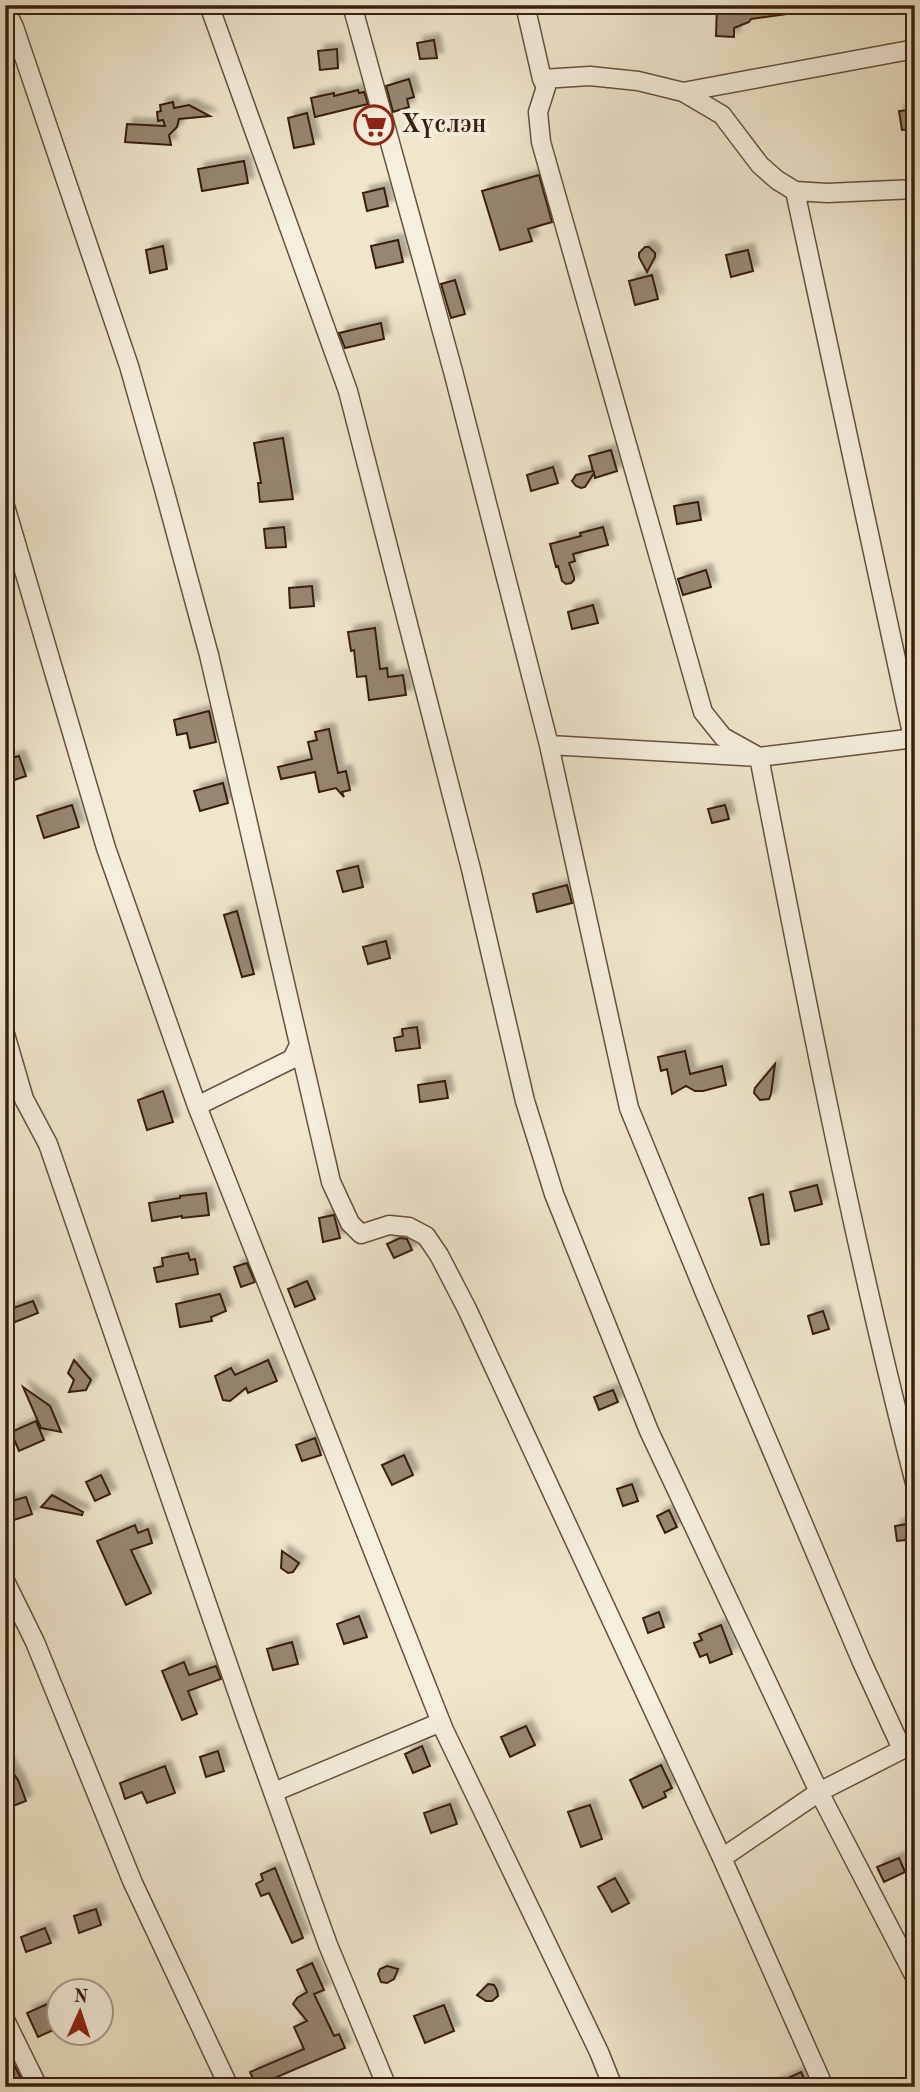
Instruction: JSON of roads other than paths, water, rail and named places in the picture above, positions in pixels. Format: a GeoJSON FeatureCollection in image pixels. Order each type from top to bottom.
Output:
{"type":"FeatureCollection","features":[{"type":"Feature","properties":{"kind":"street"},"geometry":{"type":"LineString","coordinates":[[209,5],[348,391],[471,869],[524,1101],[554,1194],[649,1431],[819,1792],[915,1978]]}},
{"type":"Feature","properties":{"kind":"street"},"geometry":{"type":"LineString","coordinates":[[352,5],[453,370],[549,745],[629,1108],[856,1647],[909,1746],[819,1792],[722,1858]]}},
{"type":"Feature","properties":{"kind":"street"},"geometry":{"type":"LineString","coordinates":[[525,5],[546,87],[538,113],[541,142],[703,712],[723,737],[759,757],[817,1055],[888,1379],[915,1483]]}},
{"type":"Feature","properties":{"kind":"street"},"geometry":{"type":"LineString","coordinates":[[5,9],[14,27],[129,366],[161,477],[209,655],[331,1182],[350,1223],[361,1234],[389,1225],[410,1227],[426,1236],[439,1255],[467,1309],[722,1858],[824,2087]]}},
{"type":"Feature","properties":{"kind":"street"},"geometry":{"type":"LineString","coordinates":[[683,92],[915,49]]}},
{"type":"Feature","properties":{"kind":"street"},"geometry":{"type":"LineString","coordinates":[[542,79],[602,78],[639,81],[683,92],[722,115],[760,166],[795,191],[827,193],[915,189]]}},
{"type":"Feature","properties":{"kind":"street"},"geometry":{"type":"LineString","coordinates":[[549,745],[759,757],[914,741],[795,191]]}},
{"type":"Feature","properties":{"kind":"street"},"geometry":{"type":"LineString","coordinates":[[5,506],[106,848],[197,1106],[441,1722],[600,2052],[613,2087]]}},
{"type":"Feature","properties":{"kind":"street"},"geometry":{"type":"LineString","coordinates":[[5,1034],[24,1099],[48,1144],[245,1714],[328,1945],[387,2087]]}},
{"type":"Feature","properties":{"kind":"street"},"geometry":{"type":"LineString","coordinates":[[197,1106],[292,1059],[299,1045]]}},
{"type":"Feature","properties":{"kind":"street"},"geometry":{"type":"LineString","coordinates":[[5,1581],[35,1642],[133,1883],[229,2087]]}},
{"type":"Feature","properties":{"kind":"street"},"geometry":{"type":"LineString","coordinates":[[274,1792],[441,1722]]}},
{"type":"Feature","properties":{"kind":"street"},"geometry":{"type":"LineString","coordinates":[[5,2020],[38,2087]]}},
{"type":"Feature","properties":{"kind":"place","name":"Хүслэн"},"geometry":{"type":"Point","coordinates":[374,125]}}]}
